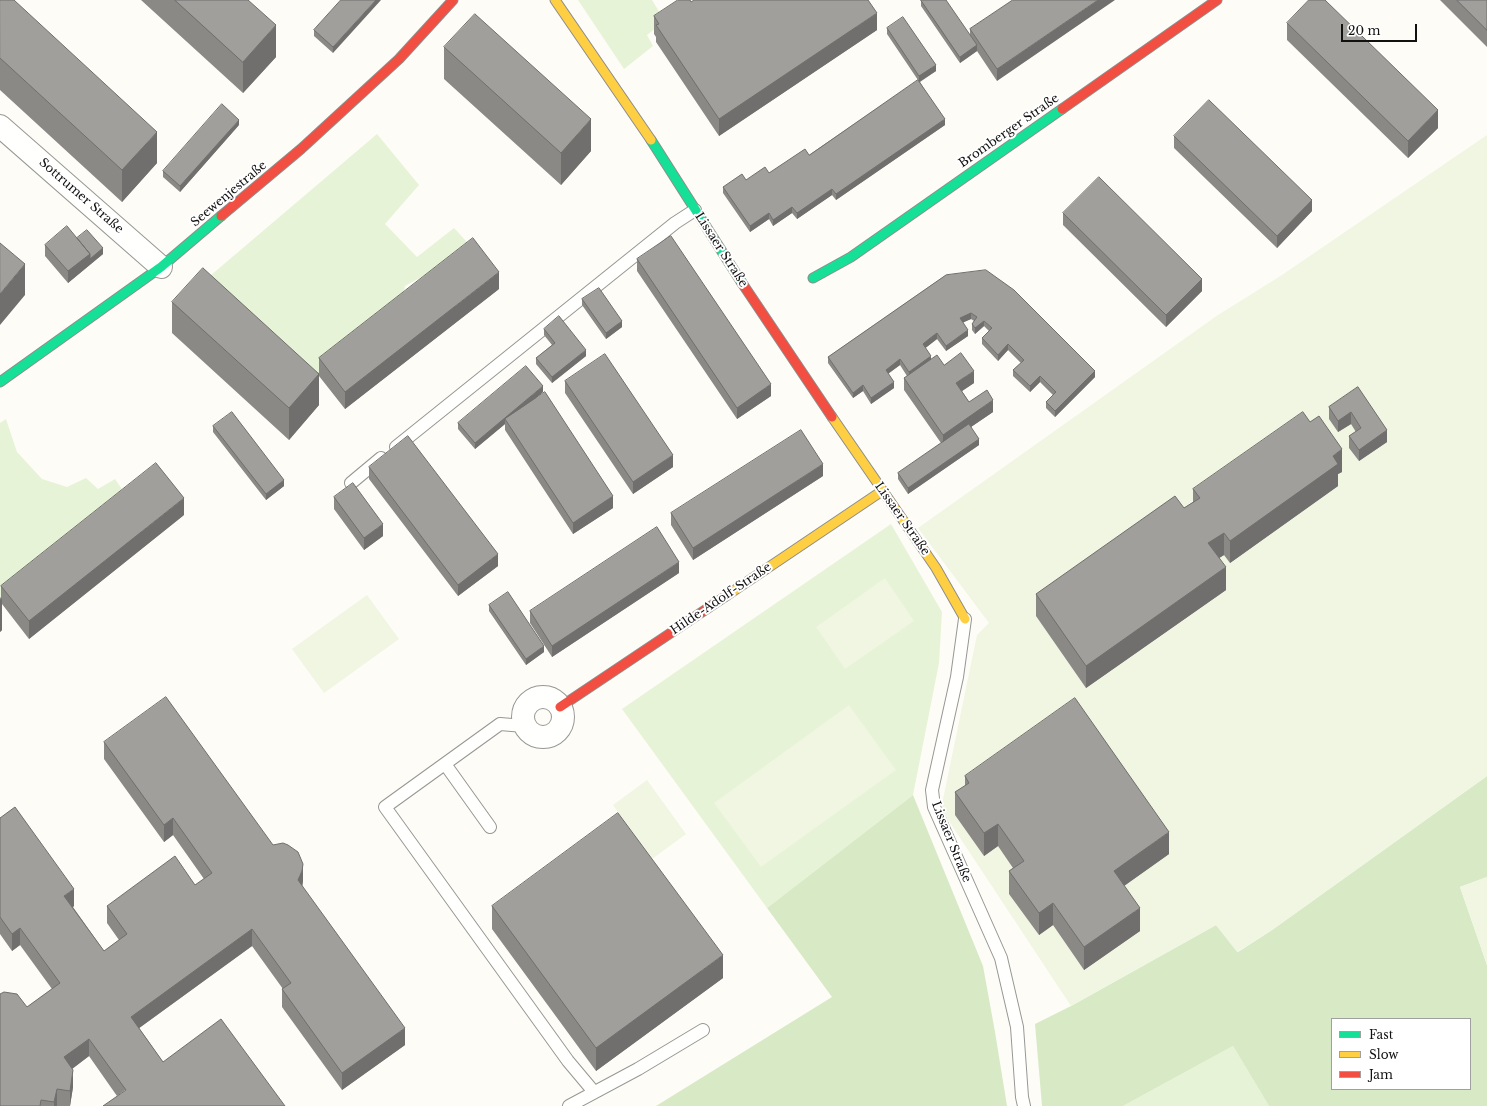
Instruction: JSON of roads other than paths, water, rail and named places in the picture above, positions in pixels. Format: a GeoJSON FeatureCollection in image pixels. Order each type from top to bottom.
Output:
{"type":"FeatureCollection","features":[{"type":"Feature","properties":{"kind":"street","name":"Seewenjestraße"},"geometry":{"type":"LineString","coordinates":[[0,382],[161,267],[301,149],[399,59],[453,0]]}},
{"type":"Feature","properties":{"kind":"street","name":"Lissaer Straße"},"geometry":{"type":"LineString","coordinates":[[555,0],[660,154],[754,300],[882,491],[936,568],[965,619]]}},
{"type":"Feature","properties":{"kind":"street","name":"Bromberger Straße"},"geometry":{"type":"LineString","coordinates":[[813,278],[851,257],[1217,0]]}},
{"type":"Feature","properties":{"kind":"street","name":"Sottrumer Straße"},"geometry":{"type":"LineString","coordinates":[[0,126],[161,267]]}},
{"type":"Feature","properties":{"kind":"street","name":"Hilde-Adolf-Straße"},"geometry":{"type":"LineString","coordinates":[[560,707],[882,491]]}},
{"type":"Feature","properties":{"kind":"street"},"geometry":{"type":"LineString","coordinates":[[537,698],[550,698],[560,707],[563,720],[557,732],[552,735],[546,738],[539,738],[533,735],[524,726],[522,719],[523,712],[526,705],[531,700],[537,698]]}},
{"type":"Feature","properties":{"kind":"lane"},"geometry":{"type":"LineString","coordinates":[[351,483],[675,223],[695,210]]}},
{"type":"Feature","properties":{"kind":"lane","name":"Lissaer Straße"},"geometry":{"type":"LineString","coordinates":[[965,619],[957,677],[932,790],[934,807],[1002,958],[1017,1027],[1024,1106]]}},
{"type":"Feature","properties":{"kind":"lane"},"geometry":{"type":"LineString","coordinates":[[524,726],[500,724],[385,807],[568,1061],[594,1092]]}},
{"type":"Feature","properties":{"kind":"lane"},"geometry":{"type":"LineString","coordinates":[[445,764],[490,827]]}},
{"type":"Feature","properties":{"kind":"lane"},"geometry":{"type":"LineString","coordinates":[[569,1106],[638,1069],[703,1030]]}}]}
